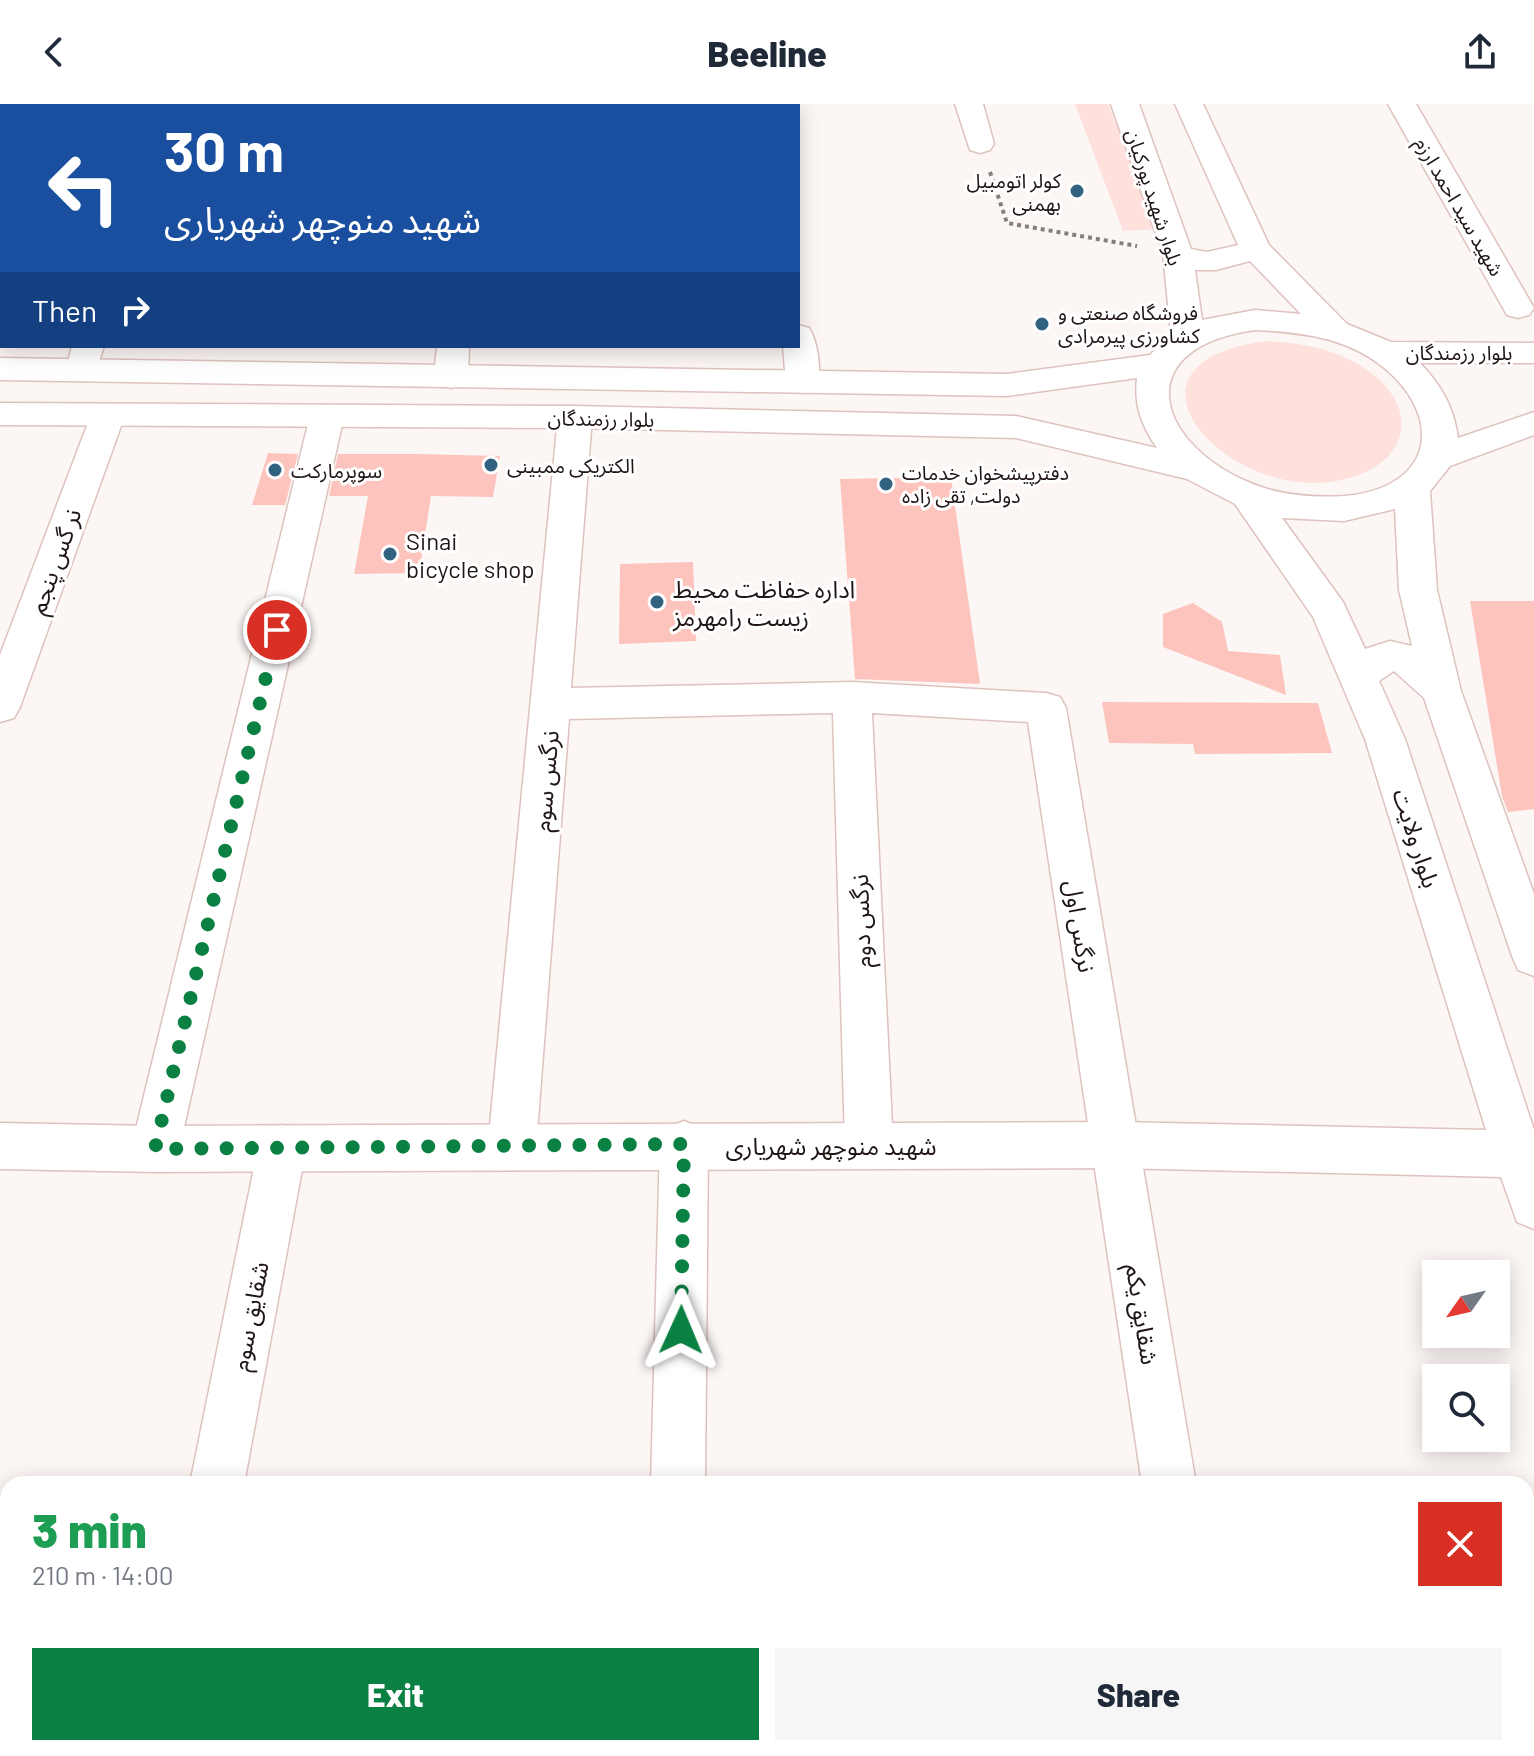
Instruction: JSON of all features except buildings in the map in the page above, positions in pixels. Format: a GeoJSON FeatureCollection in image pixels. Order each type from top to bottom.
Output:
{"type":"FeatureCollection","features":[{"type":"Feature","properties":{"kind":"main road"},"geometry":{"type":"LineString","coordinates":[[969,104],[980,144]]}},
{"type":"Feature","properties":{"kind":"main road","name":"بلوار شهید پورکیان"},"geometry":{"type":"LineString","coordinates":[[1125,104],[1178,254],[1188,338]]}},
{"type":"Feature","properties":{"kind":"main road"},"geometry":{"type":"LineString","coordinates":[[1189,104],[1255,249],[1335,330]]}},
{"type":"Feature","properties":{"kind":"main road","name":"شهید سید احمد ارزم"},"geometry":{"type":"LineString","coordinates":[[1402,104],[1518,308]]}},
{"type":"Feature","properties":{"kind":"main road"},"geometry":{"type":"LineString","coordinates":[[1178,254],[1212,263],[1255,249]]}},
{"type":"Feature","properties":{"kind":"main road"},"geometry":{"type":"LineString","coordinates":[[1255,320],[1295,321],[1335,330],[1385,352],[1414,375],[1435,402],[1443,430],[1439,457],[1412,488],[1379,503],[1338,510],[1292,507],[1248,496],[1197,469],[1170,444],[1154,416],[1151,389],[1159,364],[1188,338],[1219,325],[1255,320]]}},
{"type":"Feature","properties":{"kind":"main road"},"geometry":{"type":"LineString","coordinates":[[799,348],[803,382]]}},
{"type":"Feature","properties":{"kind":"main road","name":"بلوار رزمندگان"},"geometry":{"type":"LineString","coordinates":[[1385,352],[1534,353]]}},
{"type":"Feature","properties":{"kind":"main road","name":"بلوار رزمندگان"},"geometry":{"type":"LineString","coordinates":[[0,369],[85,358],[452,361],[803,382],[1007,385],[1159,364]]}},
{"type":"Feature","properties":{"kind":"main road"},"geometry":{"type":"LineString","coordinates":[[987,385],[1007,395],[1014,408],[1012,416],[988,426]]}},
{"type":"Feature","properties":{"kind":"main road","name":"بلوار رزمندگان"},"geometry":{"type":"LineString","coordinates":[[0,414],[575,417],[1016,427],[1197,469]]}},
{"type":"Feature","properties":{"kind":"main road","name":"نر گس پنجم"},"geometry":{"type":"LineString","coordinates":[[0,707],[108,415]]}},
{"type":"Feature","properties":{"kind":"main road"},"geometry":{"type":"LineString","coordinates":[[155,1149],[327,416]]}},
{"type":"Feature","properties":{"kind":"main road","name":"نرگس سوم"},"geometry":{"type":"LineString","coordinates":[[512,1146],[575,417]]}},
{"type":"Feature","properties":{"kind":"main road"},"geometry":{"type":"LineString","coordinates":[[1439,457],[1534,423]]}},
{"type":"Feature","properties":{"kind":"main road"},"geometry":{"type":"LineString","coordinates":[[1412,488],[1418,590],[1441,691],[1534,956]]}},
{"type":"Feature","properties":{"kind":"main road","name":"بلوار ولایت"},"geometry":{"type":"LineString","coordinates":[[1248,496],[1330,612],[1385,739],[1534,1205]]}},
{"type":"Feature","properties":{"kind":"main road"},"geometry":{"type":"LineString","coordinates":[[1359,679],[1377,658],[1385,655],[1402,657],[1424,669],[1441,691]]}},
{"type":"Feature","properties":{"kind":"main road"},"geometry":{"type":"LineString","coordinates":[[552,704],[852,697]]}},
{"type":"Feature","properties":{"kind":"main road","name":"نرگس اول"},"geometry":{"type":"LineString","coordinates":[[852,697],[1046,708],[1117,1145]]}},
{"type":"Feature","properties":{"kind":"main road","name":"نرگس دوم"},"geometry":{"type":"LineString","coordinates":[[852,697],[869,1145]]}},
{"type":"Feature","properties":{"kind":"main road"},"geometry":{"type":"LineString","coordinates":[[678,1476],[684,1144]]}},
{"type":"Feature","properties":{"kind":"main road","name":"شهید منوچهر شهریاری"},"geometry":{"type":"LineString","coordinates":[[0,1146],[155,1149],[684,1144],[1117,1145],[1518,1154]]}},
{"type":"Feature","properties":{"kind":"main road","name":"شقایق یکم"},"geometry":{"type":"LineString","coordinates":[[1117,1145],[1168,1476]]}},
{"type":"Feature","properties":{"kind":"main road","name":"شقایق سوم"},"geometry":{"type":"LineString","coordinates":[[219,1476],[282,1148]]}},
{"type":"Feature","properties":{"kind":"path"},"geometry":{"type":"LineString","coordinates":[[980,144],[1007,223],[1178,254]]}},
{"type":"Feature","properties":{"kind":"shaded area"},"geometry":{"type":"Polygon","coordinates":[[[1075,104],[1108,104],[1158,229],[1123,231],[1075,104]]]}},
{"type":"Feature","properties":{"kind":"shaded area"},"geometry":{"type":"Polygon","coordinates":[[[1268,341],[1328,351],[1361,366],[1381,381],[1394,398],[1401,415],[1401,432],[1395,447],[1383,461],[1365,472],[1341,480],[1299,482],[1258,472],[1224,453],[1198,428],[1186,401],[1191,375],[1217,354],[1268,341]]]}},
{"type":"Feature","properties":{"kind":"place","name":"کولر اتومبیل بهمنی"},"geometry":{"type":"Point","coordinates":[1077,191]}},
{"type":"Feature","properties":{"kind":"place","name":"فروشگاه صنعتی و کشاورزی پیرمرادی"},"geometry":{"type":"Point","coordinates":[1042,324]}},
{"type":"Feature","properties":{"kind":"place","name":"الکتریکی ممبینی"},"geometry":{"type":"Point","coordinates":[491,465]}},
{"type":"Feature","properties":{"kind":"place","name":"سوپرمارکت"},"geometry":{"type":"Point","coordinates":[275,470]}},
{"type":"Feature","properties":{"kind":"place","name":"دفترپیشخوان خدمات دولت, تقی زاده"},"geometry":{"type":"Point","coordinates":[886,484]}},
{"type":"Feature","properties":{"kind":"place","name":"Sinai bicycle shop"},"geometry":{"type":"Point","coordinates":[390,554]}},
{"type":"Feature","properties":{"kind":"place","name":"اداره حفاظت محیط زیست رامهرمز"},"geometry":{"type":"Point","coordinates":[657,602]}},
{"type":"Feature","properties":{"kind":"route"},"geometry":{"type":"LineString","coordinates":[[277,630],[155,1149],[684,1144],[681,1330]]}}]}
